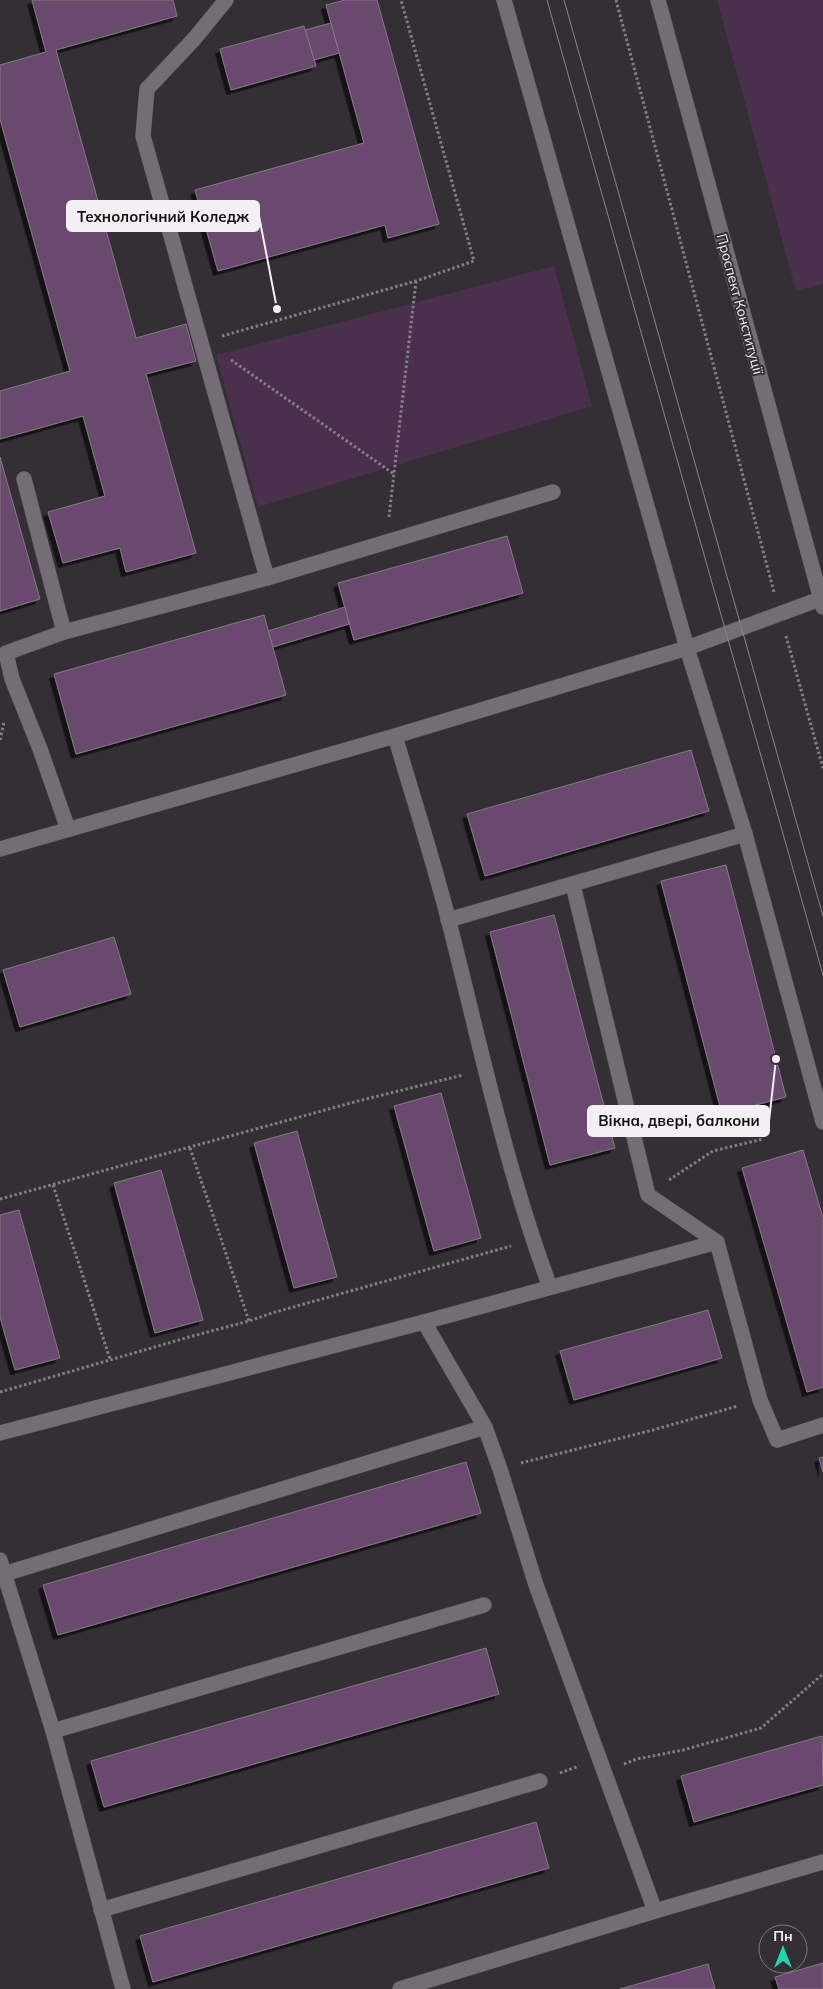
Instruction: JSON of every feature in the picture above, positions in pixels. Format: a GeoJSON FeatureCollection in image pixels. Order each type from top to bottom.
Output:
{"type":"FeatureCollection","features":[{"type":"Feature","properties":{"kind":"street"},"geometry":{"type":"LineString","coordinates":[[226,0],[195,38],[147,89],[143,136],[267,578]]}},
{"type":"Feature","properties":{"kind":"street"},"geometry":{"type":"LineString","coordinates":[[504,0],[687,648],[745,834],[823,1122]]}},
{"type":"Feature","properties":{"kind":"street","name":"Проспект Конституції"},"geometry":{"type":"LineString","coordinates":[[658,0],[822,603]]}},
{"type":"Feature","properties":{"kind":"street"},"geometry":{"type":"LineString","coordinates":[[24,479],[64,632]]}},
{"type":"Feature","properties":{"kind":"street"},"geometry":{"type":"LineString","coordinates":[[68,829],[3,653],[64,632],[267,578],[553,492]]}},
{"type":"Feature","properties":{"kind":"street"},"geometry":{"type":"LineString","coordinates":[[0,849],[395,736],[687,648],[780,613],[822,603]]}},
{"type":"Feature","properties":{"kind":"street"},"geometry":{"type":"LineString","coordinates":[[395,736],[448,920],[485,1070],[533,1240],[550,1288]]}},
{"type":"Feature","properties":{"kind":"street"},"geometry":{"type":"LineString","coordinates":[[448,920],[745,834]]}},
{"type":"Feature","properties":{"kind":"street"},"geometry":{"type":"LineString","coordinates":[[573,885],[648,1195],[716,1242],[760,1400],[777,1440],[823,1425]]}},
{"type":"Feature","properties":{"kind":"street"},"geometry":{"type":"LineString","coordinates":[[0,1433],[424,1322],[716,1242]]}},
{"type":"Feature","properties":{"kind":"street"},"geometry":{"type":"LineString","coordinates":[[424,1322],[485,1427],[536,1584],[655,1911]]}},
{"type":"Feature","properties":{"kind":"street"},"geometry":{"type":"LineString","coordinates":[[123,1989],[53,1731],[2,1567],[485,1427]]}},
{"type":"Feature","properties":{"kind":"street"},"geometry":{"type":"LineString","coordinates":[[53,1731],[484,1605]]}},
{"type":"Feature","properties":{"kind":"street"},"geometry":{"type":"LineString","coordinates":[[101,1910],[540,1781]]}},
{"type":"Feature","properties":{"kind":"street"},"geometry":{"type":"LineString","coordinates":[[400,1989],[823,1862]]}},
{"type":"Feature","properties":{"kind":"path"},"geometry":{"type":"LineString","coordinates":[[202,342],[416,281],[474,261],[401,0]]}},
{"type":"Feature","properties":{"kind":"path"},"geometry":{"type":"LineString","coordinates":[[616,0],[823,768]]}},
{"type":"Feature","properties":{"kind":"path"},"geometry":{"type":"LineString","coordinates":[[386,542],[416,281]]}},
{"type":"Feature","properties":{"kind":"path"},"geometry":{"type":"LineString","coordinates":[[202,342],[394,475]]}},
{"type":"Feature","properties":{"kind":"path"},"geometry":{"type":"LineString","coordinates":[[0,1199],[411,1087],[485,1070]]}},
{"type":"Feature","properties":{"kind":"path"},"geometry":{"type":"LineString","coordinates":[[648,1195],[684,1168],[713,1151],[763,1139]]}},
{"type":"Feature","properties":{"kind":"path"},"geometry":{"type":"LineString","coordinates":[[190,1148],[249,1321]]}},
{"type":"Feature","properties":{"kind":"path"},"geometry":{"type":"LineString","coordinates":[[53,1185],[110,1359]]}},
{"type":"Feature","properties":{"kind":"path"},"geometry":{"type":"LineString","coordinates":[[0,1392],[434,1266],[533,1240]]}},
{"type":"Feature","properties":{"kind":"path"},"geometry":{"type":"LineString","coordinates":[[500,1469],[554,1453],[653,1430],[760,1400]]}},
{"type":"Feature","properties":{"kind":"path"},"geometry":{"type":"LineString","coordinates":[[540,1781],[602,1764],[683,1750],[761,1728],[823,1674]]}},
{"type":"Feature","properties":{"kind":"shaded area"},"geometry":{"type":"Polygon","coordinates":[[[717,0],[823,0],[823,284],[796,291],[717,0]]]}},
{"type":"Feature","properties":{"kind":"shaded area"},"geometry":{"type":"Polygon","coordinates":[[[554,266],[592,406],[258,507],[216,355],[554,266]]]}},
{"type":"Feature","properties":{"kind":"building"},"geometry":{"type":"Polygon","coordinates":[[[32,0],[173,0],[177,16],[56,50],[136,338],[186,324],[196,361],[146,374],[196,553],[126,572],[120,548],[63,563],[48,512],[105,496],[83,416],[0,439],[0,391],[70,371],[0,119],[0,65],[46,52],[32,0]]]}},
{"type":"Feature","properties":{"kind":"building"},"geometry":{"type":"Polygon","coordinates":[[[345,0],[377,0],[439,224],[388,238],[385,225],[218,271],[195,190],[364,143],[326,5],[345,0]]]}},
{"type":"Feature","properties":{"kind":"building"},"geometry":{"type":"Polygon","coordinates":[[[331,23],[339,53],[314,60],[305,30],[331,23]]]}},
{"type":"Feature","properties":{"kind":"building"},"geometry":{"type":"Polygon","coordinates":[[[304,26],[316,66],[231,90],[220,49],[304,26]]]}},
{"type":"Feature","properties":{"kind":"building"},"geometry":{"type":"Polygon","coordinates":[[[0,457],[40,599],[0,611],[0,457]]]}},
{"type":"Feature","properties":{"kind":"building"},"geometry":{"type":"Polygon","coordinates":[[[507,536],[523,593],[354,640],[338,583],[507,536]]]}},
{"type":"Feature","properties":{"kind":"building"},"geometry":{"type":"Polygon","coordinates":[[[345,607],[349,624],[273,647],[268,631],[345,607]]]}},
{"type":"Feature","properties":{"kind":"building"},"geometry":{"type":"Polygon","coordinates":[[[264,615],[286,695],[76,754],[54,674],[264,615]]]}},
{"type":"Feature","properties":{"kind":"building"},"geometry":{"type":"Polygon","coordinates":[[[691,750],[709,811],[485,876],[467,814],[691,750]]]}},
{"type":"Feature","properties":{"kind":"building"},"geometry":{"type":"Polygon","coordinates":[[[726,865],[786,1097],[722,1114],[661,881],[726,865]]]}},
{"type":"Feature","properties":{"kind":"building"},"geometry":{"type":"Polygon","coordinates":[[[554,915],[615,1148],[550,1165],[490,932],[554,915]]]}},
{"type":"Feature","properties":{"kind":"building"},"geometry":{"type":"Polygon","coordinates":[[[114,937],[131,994],[20,1027],[3,970],[114,937]]]}},
{"type":"Feature","properties":{"kind":"building"},"geometry":{"type":"Polygon","coordinates":[[[441,1093],[481,1238],[434,1251],[394,1106],[441,1093]]]}},
{"type":"Feature","properties":{"kind":"building"},"geometry":{"type":"Polygon","coordinates":[[[297,1131],[337,1277],[294,1288],[254,1143],[297,1131]]]}},
{"type":"Feature","properties":{"kind":"building"},"geometry":{"type":"Polygon","coordinates":[[[803,1150],[823,1218],[823,1387],[807,1392],[742,1168],[803,1150]]]}},
{"type":"Feature","properties":{"kind":"building"},"geometry":{"type":"Polygon","coordinates":[[[161,1170],[203,1320],[155,1333],[114,1183],[161,1170]]]}},
{"type":"Feature","properties":{"kind":"building"},"geometry":{"type":"Polygon","coordinates":[[[19,1210],[60,1358],[15,1370],[0,1317],[0,1215],[19,1210]]]}},
{"type":"Feature","properties":{"kind":"building"},"geometry":{"type":"Polygon","coordinates":[[[708,1310],[722,1358],[574,1400],[560,1351],[708,1310]]]}},
{"type":"Feature","properties":{"kind":"building"},"geometry":{"type":"Polygon","coordinates":[[[823,1457],[823,1472],[819,1458],[823,1457]]]}},
{"type":"Feature","properties":{"kind":"building"},"geometry":{"type":"Polygon","coordinates":[[[466,1462],[481,1513],[58,1635],[43,1585],[466,1462]]]}},
{"type":"Feature","properties":{"kind":"building"},"geometry":{"type":"Polygon","coordinates":[[[486,1648],[499,1694],[104,1807],[91,1761],[486,1648]]]}},
{"type":"Feature","properties":{"kind":"building"},"geometry":{"type":"Polygon","coordinates":[[[822,1736],[823,1785],[694,1822],[681,1776],[822,1736]]]}},
{"type":"Feature","properties":{"kind":"building"},"geometry":{"type":"Polygon","coordinates":[[[536,1822],[549,1868],[153,1982],[140,1936],[536,1822]]]}},
{"type":"Feature","properties":{"kind":"building"},"geometry":{"type":"Polygon","coordinates":[[[823,1963],[823,1989],[779,1989],[775,1977],[785,1974],[808,1974],[808,1967],[823,1963]]]}},
{"type":"Feature","properties":{"kind":"building"},"geometry":{"type":"Polygon","coordinates":[[[708,1964],[715,1989],[620,1989],[708,1964]]]}},
{"type":"Feature","properties":{"kind":"tram line"},"geometry":{"type":"LineString","coordinates":[[547,0],[823,975]]}},
{"type":"Feature","properties":{"kind":"tram line"},"geometry":{"type":"LineString","coordinates":[[564,0],[823,916]]}},
{"type":"Feature","properties":{"kind":"place","name":"Технологічний Коледж"},"geometry":{"type":"Point","coordinates":[277,309]}},
{"type":"Feature","properties":{"kind":"place","name":"Вікна, двері, балкони"},"geometry":{"type":"Point","coordinates":[776,1059]}}]}
